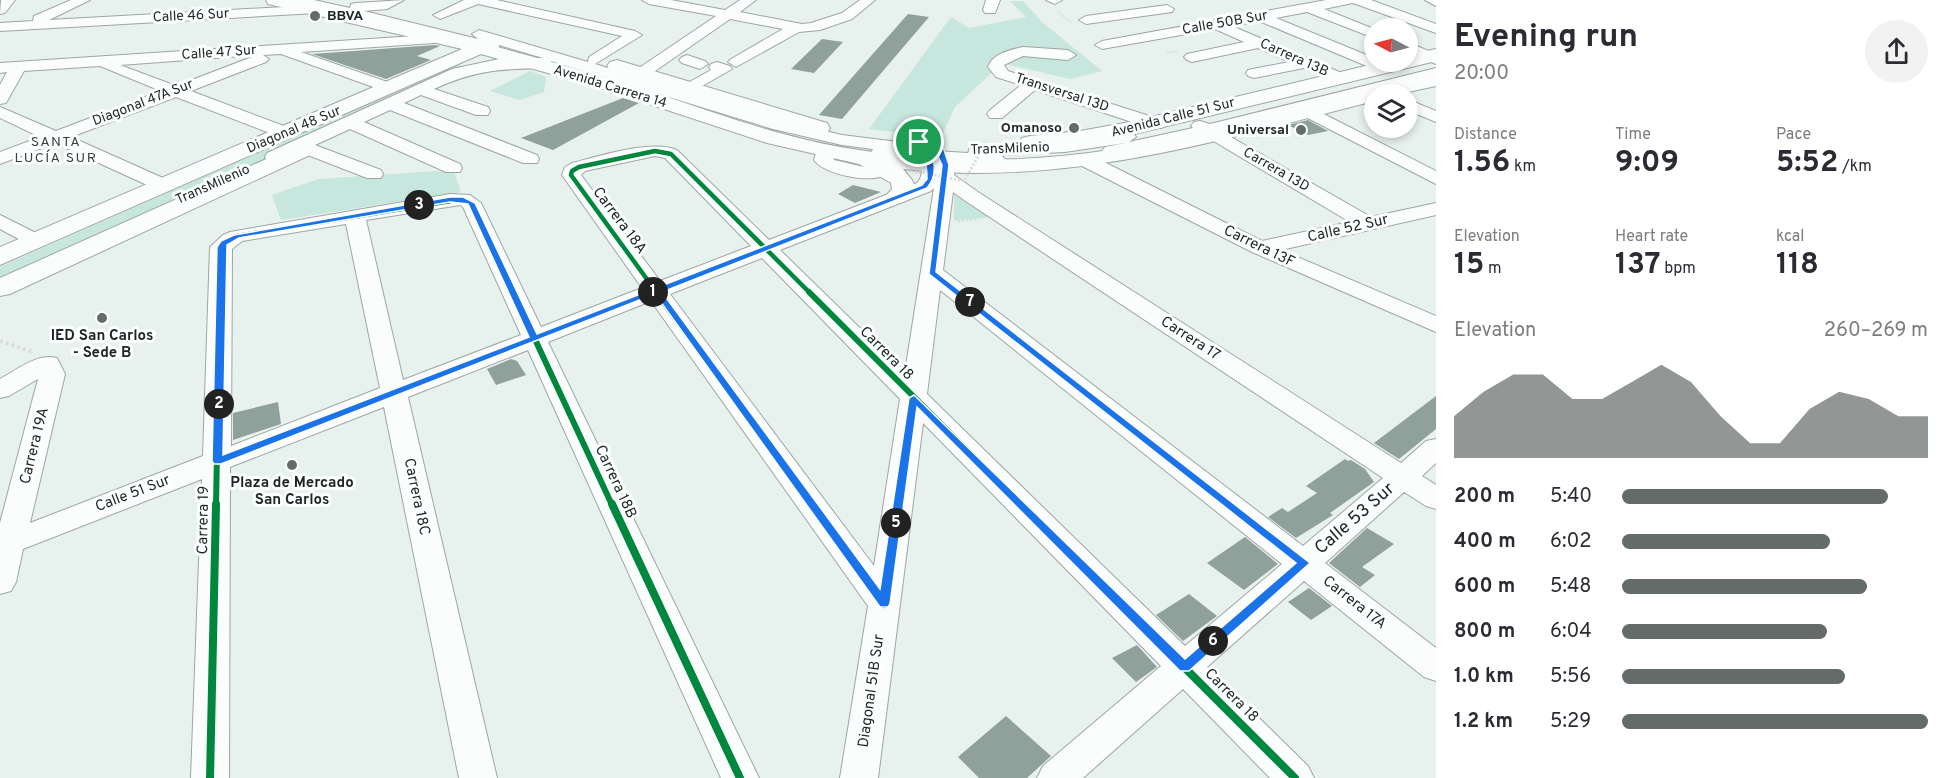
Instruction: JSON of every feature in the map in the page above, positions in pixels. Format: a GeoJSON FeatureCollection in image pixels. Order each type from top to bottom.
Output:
{"type":"FeatureCollection","features":[{"type":"Feature","properties":{"kind":"main road","name":"Avenida Carrera 14"},"geometry":{"type":"LineString","coordinates":[[274,0],[330,6],[624,90],[747,131],[824,150],[851,156],[933,158]]}},
{"type":"Feature","properties":{"kind":"main road","name":"Avenida Carrera 14"},"geometry":{"type":"LineString","coordinates":[[375,3],[487,49]]}},
{"type":"Feature","properties":{"kind":"main road"},"geometry":{"type":"LineString","coordinates":[[487,49],[526,44],[594,60]]}},
{"type":"Feature","properties":{"kind":"main road","name":"Diagonal 48 Sur"},"geometry":{"type":"LineString","coordinates":[[0,288],[356,125],[393,97],[427,92],[487,49]]}},
{"type":"Feature","properties":{"kind":"main road","name":"Diagonal 48 Sur"},"geometry":{"type":"LineString","coordinates":[[0,258],[286,133],[393,97],[487,49]]}},
{"type":"Feature","properties":{"kind":"main road","name":"Avenida Carrera 14"},"geometry":{"type":"LineString","coordinates":[[594,60],[816,127],[933,158]]}},
{"type":"Feature","properties":{"kind":"main road","name":"Avenida Calle 51 Sur"},"geometry":{"type":"LineString","coordinates":[[1418,61],[1435,61]]}},
{"type":"Feature","properties":{"kind":"main road","name":"Avenida Calle 51 Sur"},"geometry":{"type":"LineString","coordinates":[[933,158],[1019,166],[1087,161],[1139,152],[1200,125],[1338,77],[1364,71]]}},
{"type":"Feature","properties":{"kind":"main road","name":"Avenida Calle 51 Sur"},"geometry":{"type":"LineString","coordinates":[[1418,84],[1436,80]]}},
{"type":"Feature","properties":{"kind":"main road","name":"Avenida Calle 51 Sur"},"geometry":{"type":"LineString","coordinates":[[933,158],[1002,145],[1057,141],[1120,132],[1156,124],[1200,125],[1305,111],[1364,97]]}},
{"type":"Feature","properties":{"kind":"main road"},"geometry":{"type":"LineString","coordinates":[[851,156],[896,175],[905,185],[904,190],[897,197]]}},
{"type":"Feature","properties":{"kind":"street"},"geometry":{"type":"LineString","coordinates":[[0,10],[8,0]]}},
{"type":"Feature","properties":{"kind":"street"},"geometry":{"type":"LineString","coordinates":[[22,26],[83,0]]}},
{"type":"Feature","properties":{"kind":"street","name":"TransMilenio"},"geometry":{"type":"LineString","coordinates":[[295,0],[330,6],[799,130],[933,158]]}},
{"type":"Feature","properties":{"kind":"street"},"geometry":{"type":"LineString","coordinates":[[440,15],[478,0],[635,35],[594,60]]}},
{"type":"Feature","properties":{"kind":"street","name":"Diagonal 48 Sur"},"geometry":{"type":"LineString","coordinates":[[487,49],[532,12],[558,0]]}},
{"type":"Feature","properties":{"kind":"street"},"geometry":{"type":"LineString","coordinates":[[642,73],[684,60],[727,15],[749,0]]}},
{"type":"Feature","properties":{"kind":"street"},"geometry":{"type":"LineString","coordinates":[[609,29],[634,16],[654,1],[801,28],[820,27],[862,7],[868,0]]}},
{"type":"Feature","properties":{"kind":"street","name":"Carrera 13B"},"geometry":{"type":"LineString","coordinates":[[1146,0],[1260,43],[1338,77]]}},
{"type":"Feature","properties":{"kind":"street"},"geometry":{"type":"LineString","coordinates":[[1290,0],[1364,30]]}},
{"type":"Feature","properties":{"kind":"street","name":"Calle 50B Sur"},"geometry":{"type":"LineString","coordinates":[[1102,45],[1349,0]]}},
{"type":"Feature","properties":{"kind":"street"},"geometry":{"type":"LineString","coordinates":[[1358,0],[1436,29]]}},
{"type":"Feature","properties":{"kind":"street"},"geometry":{"type":"LineString","coordinates":[[1431,0],[1436,2]]}},
{"type":"Feature","properties":{"kind":"street","name":"TransMilenio"},"geometry":{"type":"LineString","coordinates":[[330,6],[375,3]]}},
{"type":"Feature","properties":{"kind":"street","name":"Calle 46 Sur"},"geometry":{"type":"LineString","coordinates":[[0,27],[330,6]]}},
{"type":"Feature","properties":{"kind":"street"},"geometry":{"type":"LineString","coordinates":[[736,62],[801,28],[834,7]]}},
{"type":"Feature","properties":{"kind":"street"},"geometry":{"type":"LineString","coordinates":[[1084,24],[1177,13]]}},
{"type":"Feature","properties":{"kind":"street"},"geometry":{"type":"LineString","coordinates":[[1260,16],[1364,59]]}},
{"type":"Feature","properties":{"kind":"street"},"geometry":{"type":"LineString","coordinates":[[1084,24],[1102,45],[1117,56]]}},
{"type":"Feature","properties":{"kind":"street"},"geometry":{"type":"LineString","coordinates":[[1138,39],[1157,48]]}},
{"type":"Feature","properties":{"kind":"street"},"geometry":{"type":"LineString","coordinates":[[1192,57],[1260,43]]}},
{"type":"Feature","properties":{"kind":"street","name":"TransMilenio"},"geometry":{"type":"LineString","coordinates":[[0,281],[487,49]]}},
{"type":"Feature","properties":{"kind":"street","name":"TransMilenio"},"geometry":{"type":"LineString","coordinates":[[0,264],[487,49],[784,136],[872,152],[933,158],[992,160],[1075,156],[1128,147],[1435,61]]}},
{"type":"Feature","properties":{"kind":"street","name":"Calle 47 Sur"},"geometry":{"type":"LineString","coordinates":[[0,68],[284,50],[487,49]]}},
{"type":"Feature","properties":{"kind":"street"},"geometry":{"type":"LineString","coordinates":[[284,50],[530,159]]}},
{"type":"Feature","properties":{"kind":"street","name":"Diagonal 47A Sur"},"geometry":{"type":"LineString","coordinates":[[0,158],[284,50]]}},
{"type":"Feature","properties":{"kind":"street","name":"Transversal 13D"},"geometry":{"type":"LineString","coordinates":[[1068,55],[1032,51],[1009,54],[997,63],[996,67],[1002,74],[1156,124]]}},
{"type":"Feature","properties":{"kind":"street"},"geometry":{"type":"LineString","coordinates":[[1418,53],[1435,61]]}},
{"type":"Feature","properties":{"kind":"street"},"geometry":{"type":"LineString","coordinates":[[98,61],[286,133]]}},
{"type":"Feature","properties":{"kind":"street"},"geometry":{"type":"LineString","coordinates":[[1254,73],[1306,63]]}},
{"type":"Feature","properties":{"kind":"street"},"geometry":{"type":"LineString","coordinates":[[0,99],[18,67]]}},
{"type":"Feature","properties":{"kind":"street"},"geometry":{"type":"LineString","coordinates":[[690,88],[724,69],[717,68]]}},
{"type":"Feature","properties":{"kind":"street"},"geometry":{"type":"LineString","coordinates":[[996,114],[1034,84]]}},
{"type":"Feature","properties":{"kind":"street"},"geometry":{"type":"LineString","coordinates":[[427,92],[482,111]]}},
{"type":"Feature","properties":{"kind":"street"},"geometry":{"type":"LineString","coordinates":[[1418,109],[1436,117]]}},
{"type":"Feature","properties":{"kind":"street"},"geometry":{"type":"LineString","coordinates":[[1305,111],[1436,178]]}},
{"type":"Feature","properties":{"kind":"street"},"geometry":{"type":"LineString","coordinates":[[0,112],[165,186]]}},
{"type":"Feature","properties":{"kind":"street"},"geometry":{"type":"LineString","coordinates":[[356,125],[453,168]]}},
{"type":"Feature","properties":{"kind":"street","name":"Carrera 13D"},"geometry":{"type":"LineString","coordinates":[[1200,125],[1368,224]]}},
{"type":"Feature","properties":{"kind":"street"},"geometry":{"type":"LineString","coordinates":[[306,148],[374,174]]}},
{"type":"Feature","properties":{"kind":"street"},"geometry":{"type":"LineString","coordinates":[[824,150],[823,160],[827,164],[868,173],[876,173],[885,169]]}},
{"type":"Feature","properties":{"kind":"street","name":"Carrera 18A"},"geometry":{"type":"LineString","coordinates":[[664,151],[579,167],[572,171],[571,175],[884,604]]}},
{"type":"Feature","properties":{"kind":"street","name":"Carrera 18"},"geometry":{"type":"LineString","coordinates":[[664,151],[671,154],[1296,778]]}},
{"type":"Feature","properties":{"kind":"street","name":"Calle 51 Sur"},"geometry":{"type":"LineString","coordinates":[[5,544],[929,184],[933,158]]}},
{"type":"Feature","properties":{"kind":"street","name":"Carrera 17"},"geometry":{"type":"LineString","coordinates":[[933,158],[1002,216],[1436,499]]}},
{"type":"Feature","properties":{"kind":"street","name":"Diagonal 51B Sur"},"geometry":{"type":"LineString","coordinates":[[859,778],[939,219],[933,158]]}},
{"type":"Feature","properties":{"kind":"street","name":"Carrera 13F"},"geometry":{"type":"LineString","coordinates":[[1087,161],[1259,248],[1436,325]]}},
{"type":"Feature","properties":{"kind":"street","name":"Carrera 18B"},"geometry":{"type":"LineString","coordinates":[[355,216],[450,200],[463,199],[471,203],[740,778]]}},
{"type":"Feature","properties":{"kind":"street","name":"Calle 52 Sur"},"geometry":{"type":"LineString","coordinates":[[1259,248],[1436,209]]}},
{"type":"Feature","properties":{"kind":"street","name":"Carrera 19"},"geometry":{"type":"LineString","coordinates":[[210,778],[221,247],[237,236],[355,216]]}},
{"type":"Feature","properties":{"kind":"street","name":"Carrera 18C"},"geometry":{"type":"LineString","coordinates":[[355,216],[478,778]]}},
{"type":"Feature","properties":{"kind":"street"},"geometry":{"type":"LineString","coordinates":[[0,221],[38,241]]}},
{"type":"Feature","properties":{"kind":"street","name":"Carrera 17A"},"geometry":{"type":"LineString","coordinates":[[932,273],[1436,667]]}},
{"type":"Feature","properties":{"kind":"street"},"geometry":{"type":"LineString","coordinates":[[0,390],[48,363]]}},
{"type":"Feature","properties":{"kind":"street","name":"Carrera 19A"},"geometry":{"type":"LineString","coordinates":[[0,582],[5,544],[52,374],[48,363]]}},
{"type":"Feature","properties":{"kind":"street","name":"Calle 53 Sur"},"geometry":{"type":"LineString","coordinates":[[1056,778],[1436,448]]}},
{"type":"Feature","properties":{"kind":"path"},"geometry":{"type":"LineString","coordinates":[[1054,0],[1059,13],[1084,24]]}},
{"type":"Feature","properties":{"kind":"path"},"geometry":{"type":"LineString","coordinates":[[933,158],[964,181],[987,141]]}},
{"type":"Feature","properties":{"kind":"path"},"geometry":{"type":"LineString","coordinates":[[939,219],[954,221],[1002,216]]}},
{"type":"Feature","properties":{"kind":"path"},"geometry":{"type":"LineString","coordinates":[[0,341],[40,355],[48,363]]}},
{"type":"Feature","properties":{"kind":"green space"},"geometry":{"type":"Polygon","coordinates":[[[1010,1],[1023,1],[1042,22],[1102,71],[1070,79],[1002,63],[955,107],[941,138],[869,129],[951,17],[969,28],[1026,17],[1010,1]]]}},
{"type":"Feature","properties":{"kind":"green space"},"geometry":{"type":"Polygon","coordinates":[[[456,65],[463,66],[330,130],[0,278],[0,267],[456,65]]]}},
{"type":"Feature","properties":{"kind":"green space"},"geometry":{"type":"Polygon","coordinates":[[[530,71],[546,77],[544,92],[519,100],[490,91],[530,71]]]}},
{"type":"Feature","properties":{"kind":"green space"},"geometry":{"type":"Polygon","coordinates":[[[453,170],[461,192],[281,220],[272,195],[319,179],[453,170]]]}},
{"type":"Feature","properties":{"kind":"green space"},"geometry":{"type":"Polygon","coordinates":[[[954,190],[992,217],[954,221],[954,190]]]}},
{"type":"Feature","properties":{"kind":"building"},"geometry":{"type":"Polygon","coordinates":[[[908,14],[929,17],[842,119],[819,115],[908,14]]]}},
{"type":"Feature","properties":{"kind":"building"},"geometry":{"type":"Polygon","coordinates":[[[822,39],[843,42],[814,73],[791,69],[822,39]]]}},
{"type":"Feature","properties":{"kind":"building"},"geometry":{"type":"Polygon","coordinates":[[[440,46],[417,56],[431,60],[386,79],[312,54],[440,46]]]}},
{"type":"Feature","properties":{"kind":"building"},"geometry":{"type":"Polygon","coordinates":[[[623,98],[639,103],[553,150],[521,138],[623,98]]]}},
{"type":"Feature","properties":{"kind":"building"},"geometry":{"type":"Polygon","coordinates":[[[1308,120],[1328,131],[1308,135],[1288,125],[1308,120]]]}},
{"type":"Feature","properties":{"kind":"building"},"geometry":{"type":"Polygon","coordinates":[[[853,185],[881,192],[855,203],[838,194],[853,185]]]}},
{"type":"Feature","properties":{"kind":"building"},"geometry":{"type":"Polygon","coordinates":[[[511,359],[517,361],[526,375],[496,385],[487,369],[511,359]]]}},
{"type":"Feature","properties":{"kind":"building"},"geometry":{"type":"Polygon","coordinates":[[[1436,396],[1436,429],[1399,459],[1374,443],[1436,396]]]}},
{"type":"Feature","properties":{"kind":"building"},"geometry":{"type":"Polygon","coordinates":[[[278,402],[281,424],[233,440],[233,413],[278,402]]]}},
{"type":"Feature","properties":{"kind":"building"},"geometry":{"type":"Polygon","coordinates":[[[1345,459],[1365,469],[1374,482],[1330,513],[1333,515],[1296,538],[1268,517],[1282,508],[1288,512],[1317,493],[1306,486],[1345,459]]]}},
{"type":"Feature","properties":{"kind":"building"},"geometry":{"type":"Polygon","coordinates":[[[1367,528],[1394,544],[1362,567],[1375,575],[1360,587],[1329,563],[1367,528]]]}},
{"type":"Feature","properties":{"kind":"building"},"geometry":{"type":"Polygon","coordinates":[[[1245,537],[1278,564],[1244,590],[1207,563],[1245,537]]]}},
{"type":"Feature","properties":{"kind":"building"},"geometry":{"type":"Polygon","coordinates":[[[1309,588],[1332,606],[1311,620],[1288,602],[1309,588]]]}},
{"type":"Feature","properties":{"kind":"building"},"geometry":{"type":"Polygon","coordinates":[[[1189,594],[1217,616],[1183,641],[1156,615],[1189,594]]]}},
{"type":"Feature","properties":{"kind":"building"},"geometry":{"type":"Polygon","coordinates":[[[1137,645],[1157,667],[1136,682],[1112,658],[1137,645]]]}},
{"type":"Feature","properties":{"kind":"building"},"geometry":{"type":"Polygon","coordinates":[[[1006,716],[1051,756],[1027,778],[979,778],[958,757],[1006,716]]]}},
{"type":"Feature","properties":{"kind":"cycle path"},"geometry":{"type":"LineString","coordinates":[[884,604],[571,175],[572,171],[579,167],[655,151],[671,154],[1295,778]]}},
{"type":"Feature","properties":{"kind":"cycle path"},"geometry":{"type":"LineString","coordinates":[[210,778],[221,247],[237,236],[463,199],[471,203],[740,778]]}},
{"type":"Feature","properties":{"kind":"place","name":"BBVA"},"geometry":{"type":"Point","coordinates":[315,16]}},
{"type":"Feature","properties":{"kind":"place","name":"Omanoso"},"geometry":{"type":"Point","coordinates":[1074,128]}},
{"type":"Feature","properties":{"kind":"place","name":"Universal"},"geometry":{"type":"Point","coordinates":[1301,130]}},
{"type":"Feature","properties":{"kind":"place","name":"IED San Carlos - Sede B"},"geometry":{"type":"Point","coordinates":[102,318]}},
{"type":"Feature","properties":{"kind":"place","name":"Plaza de Mercado San Carlos"},"geometry":{"type":"Point","coordinates":[292,465]}},
{"type":"Feature","properties":{"kind":"district","name":"SANTA LUCÍA SUR"},"geometry":{"type":"Point","coordinates":[56,150]}},
{"type":"Feature","properties":{"kind":"route"},"geometry":{"type":"LineString","coordinates":[[919,142],[925,149],[932,172],[929,184],[924,187],[595,314],[534,338],[218,461],[221,247],[224,243],[237,236],[463,199],[471,203],[534,338],[657,291],[884,604],[914,398],[1184,667],[1304,563],[932,273],[946,165],[936,143],[919,142]]}}]}
